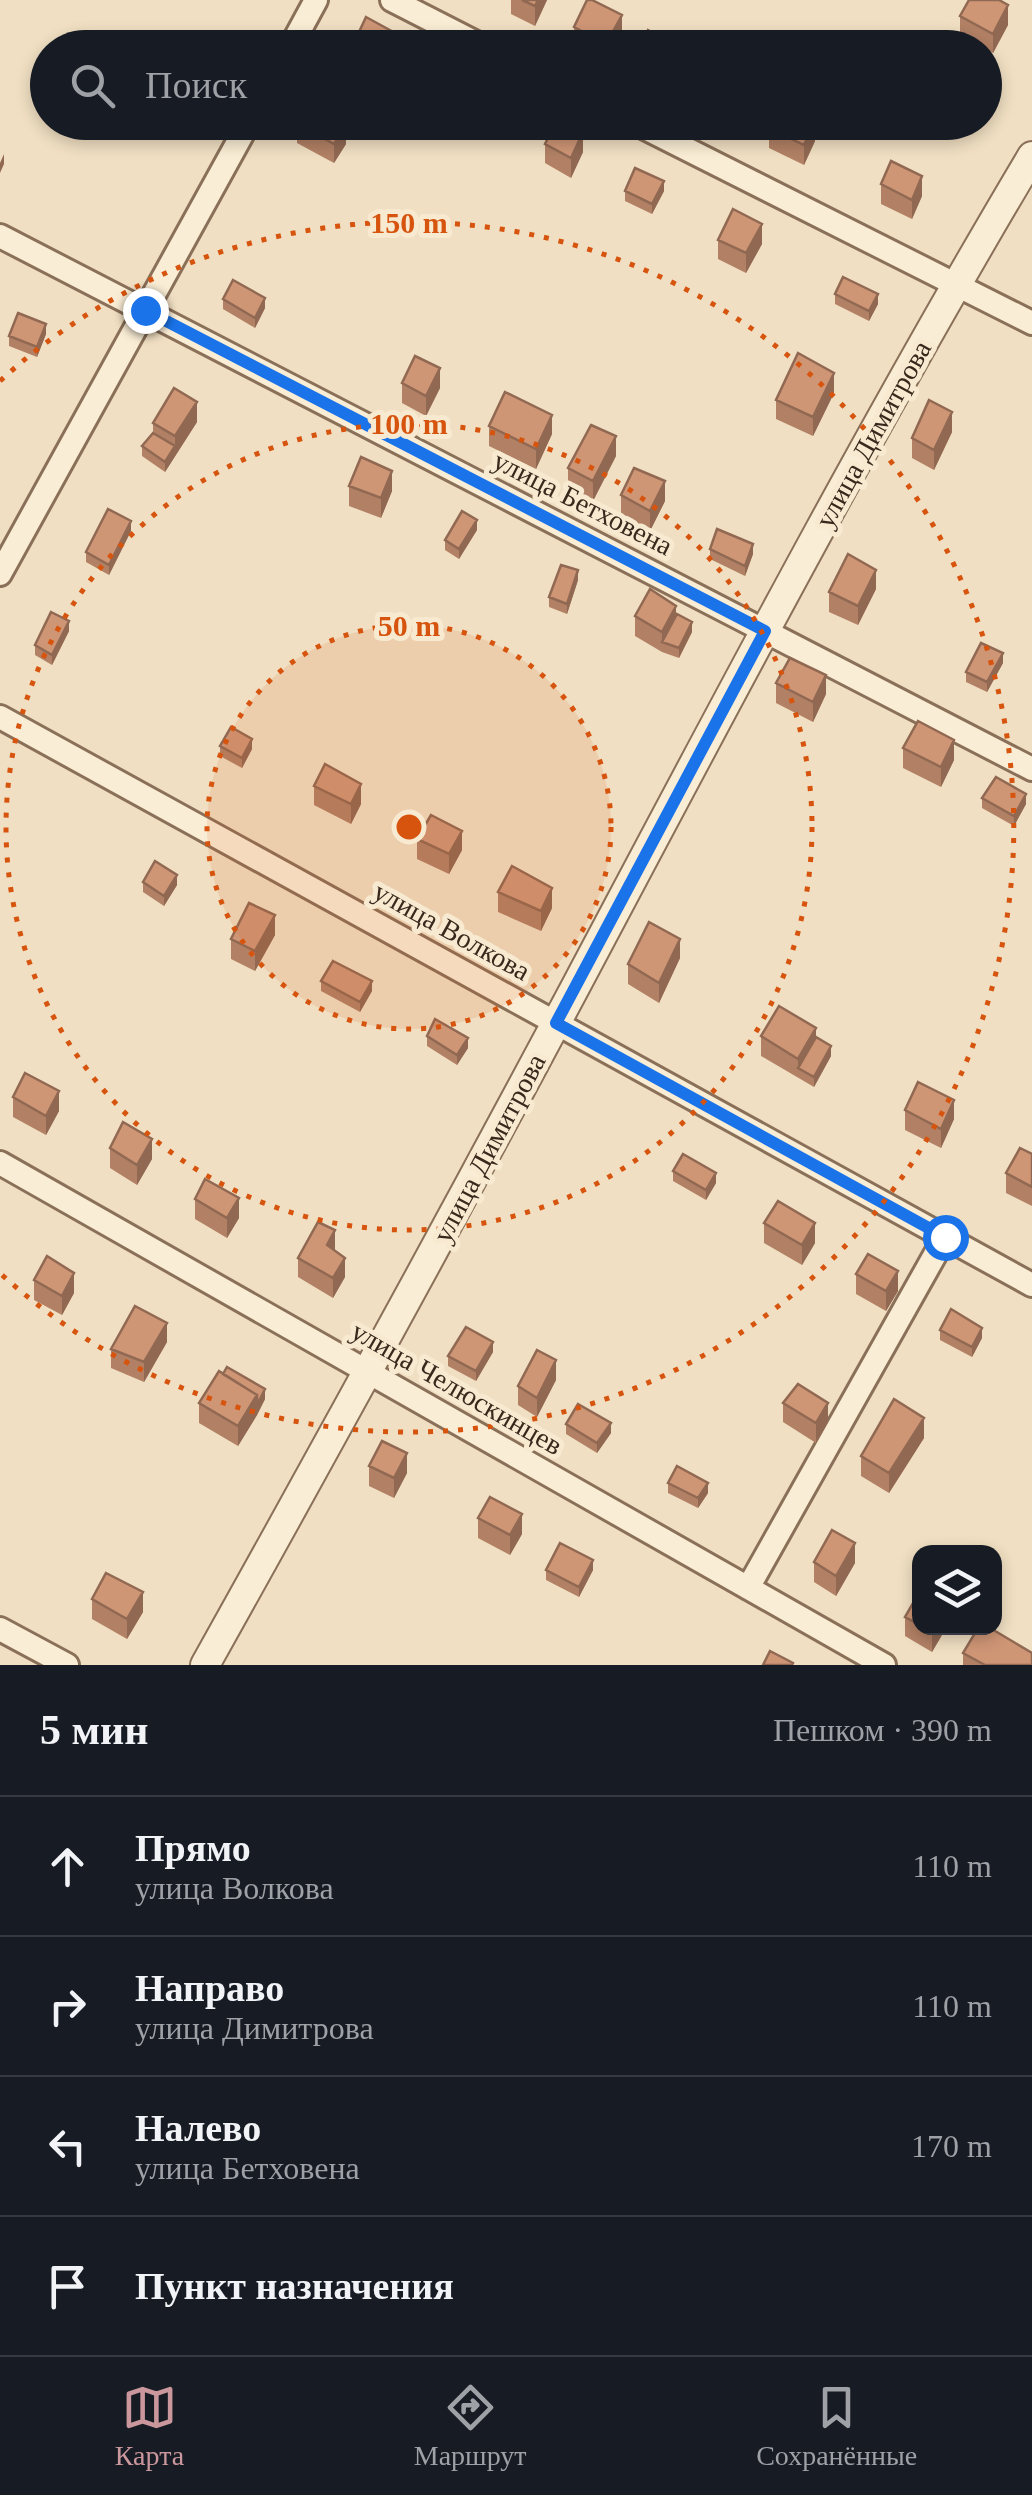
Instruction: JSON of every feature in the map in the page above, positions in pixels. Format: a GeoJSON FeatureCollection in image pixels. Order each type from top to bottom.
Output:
{"type":"FeatureCollection","features":[{"type":"Feature","properties":{"kind":"street"},"geometry":{"type":"LineString","coordinates":[[300,30],[316,0]]}},
{"type":"Feature","properties":{"kind":"street"},"geometry":{"type":"LineString","coordinates":[[392,0],[451,30]]}},
{"type":"Feature","properties":{"kind":"street"},"geometry":{"type":"LineString","coordinates":[[0,574],[239,140]]}},
{"type":"Feature","properties":{"kind":"street"},"geometry":{"type":"LineString","coordinates":[[668,140],[1032,323]]}},
{"type":"Feature","properties":{"kind":"street","name":"улица Димитрова"},"geometry":{"type":"LineString","coordinates":[[206,1665],[368,1372],[765,631],[955,286],[1032,156]]}},
{"type":"Feature","properties":{"kind":"street","name":"улица Бетховена"},"geometry":{"type":"LineString","coordinates":[[0,236],[1032,769]]}},
{"type":"Feature","properties":{"kind":"street","name":"улица Волкова"},"geometry":{"type":"LineString","coordinates":[[0,717],[1032,1285]]}},
{"type":"Feature","properties":{"kind":"street","name":"улица Челюскинцев"},"geometry":{"type":"LineString","coordinates":[[0,1164],[748,1588],[859,1659],[884,1665]]}},
{"type":"Feature","properties":{"kind":"street"},"geometry":{"type":"LineString","coordinates":[[748,1588],[945,1237]]}},
{"type":"Feature","properties":{"kind":"street"},"geometry":{"type":"LineString","coordinates":[[0,1628],[66,1665]]}},
{"type":"Feature","properties":{"kind":"building"},"geometry":{"type":"Polygon","coordinates":[[[587,0],[622,15],[614,30],[574,27],[587,0]]]}},
{"type":"Feature","properties":{"kind":"building"},"geometry":{"type":"Polygon","coordinates":[[[969,0],[999,0],[1008,5],[995,30],[986,30],[960,16],[969,0]]]}},
{"type":"Feature","properties":{"kind":"building"},"geometry":{"type":"Polygon","coordinates":[[[366,17],[390,30],[360,30],[366,17]]]}},
{"type":"Feature","properties":{"kind":"building"},"geometry":{"type":"Polygon","coordinates":[[[547,140],[579,140],[571,158],[545,144],[547,140]]]}},
{"type":"Feature","properties":{"kind":"building"},"geometry":{"type":"Polygon","coordinates":[[[891,161],[922,176],[912,200],[881,184],[891,161]]]}},
{"type":"Feature","properties":{"kind":"building"},"geometry":{"type":"Polygon","coordinates":[[[635,168],[664,181],[652,204],[625,191],[635,168]]]}},
{"type":"Feature","properties":{"kind":"building"},"geometry":{"type":"Polygon","coordinates":[[[733,209],[762,224],[746,253],[718,240],[733,209]]]}},
{"type":"Feature","properties":{"kind":"building"},"geometry":{"type":"Polygon","coordinates":[[[843,277],[878,294],[869,311],[835,294],[843,277]]]}},
{"type":"Feature","properties":{"kind":"building"},"geometry":{"type":"Polygon","coordinates":[[[233,280],[265,298],[255,318],[223,299],[233,280]]]}},
{"type":"Feature","properties":{"kind":"building"},"geometry":{"type":"Polygon","coordinates":[[[18,313],[46,324],[37,347],[9,336],[18,313]]]}},
{"type":"Feature","properties":{"kind":"building"},"geometry":{"type":"Polygon","coordinates":[[[798,353],[834,373],[813,417],[776,400],[798,353]]]}},
{"type":"Feature","properties":{"kind":"building"},"geometry":{"type":"Polygon","coordinates":[[[415,356],[440,368],[426,396],[402,383],[415,356]]]}},
{"type":"Feature","properties":{"kind":"building"},"geometry":{"type":"Polygon","coordinates":[[[174,388],[197,402],[175,436],[153,423],[174,388]]]}},
{"type":"Feature","properties":{"kind":"building"},"geometry":{"type":"Polygon","coordinates":[[[505,392],[552,415],[536,449],[489,426],[505,392]]]}},
{"type":"Feature","properties":{"kind":"building"},"geometry":{"type":"Polygon","coordinates":[[[929,400],[952,412],[934,450],[912,438],[929,400]]]}},
{"type":"Feature","properties":{"kind":"building"},"geometry":{"type":"Polygon","coordinates":[[[591,425],[616,436],[593,481],[568,468],[591,425]]]}},
{"type":"Feature","properties":{"kind":"building"},"geometry":{"type":"Polygon","coordinates":[[[153,433],[175,446],[165,462],[142,446],[153,433]]]}},
{"type":"Feature","properties":{"kind":"building"},"geometry":{"type":"Polygon","coordinates":[[[361,457],[392,471],[381,498],[349,486],[361,457]]]}},
{"type":"Feature","properties":{"kind":"building"},"geometry":{"type":"Polygon","coordinates":[[[634,468],[665,481],[650,511],[621,495],[634,468]]]}},
{"type":"Feature","properties":{"kind":"building"},"geometry":{"type":"Polygon","coordinates":[[[108,509],[131,521],[109,565],[86,552],[108,509]]]}},
{"type":"Feature","properties":{"kind":"building"},"geometry":{"type":"Polygon","coordinates":[[[462,511],[477,520],[459,549],[445,540],[462,511]]]}},
{"type":"Feature","properties":{"kind":"building"},"geometry":{"type":"Polygon","coordinates":[[[717,529],[753,544],[745,566],[710,549],[717,529]]]}},
{"type":"Feature","properties":{"kind":"building"},"geometry":{"type":"Polygon","coordinates":[[[848,554],[876,570],[858,606],[829,592],[848,554]]]}},
{"type":"Feature","properties":{"kind":"building"},"geometry":{"type":"Polygon","coordinates":[[[561,565],[578,570],[567,604],[549,597],[561,565]]]}},
{"type":"Feature","properties":{"kind":"building"},"geometry":{"type":"Polygon","coordinates":[[[650,589],[676,606],[662,632],[635,616],[650,589]]]}},
{"type":"Feature","properties":{"kind":"building"},"geometry":{"type":"Polygon","coordinates":[[[51,612],[69,621],[52,655],[35,645],[51,612]]]}},
{"type":"Feature","properties":{"kind":"building"},"geometry":{"type":"Polygon","coordinates":[[[677,614],[692,622],[679,648],[662,642],[677,614]]]}},
{"type":"Feature","properties":{"kind":"building"},"geometry":{"type":"Polygon","coordinates":[[[981,643],[1003,653],[987,682],[966,672],[981,643]]]}},
{"type":"Feature","properties":{"kind":"building"},"geometry":{"type":"Polygon","coordinates":[[[790,658],[826,675],[813,702],[776,683],[790,658]]]}},
{"type":"Feature","properties":{"kind":"building"},"geometry":{"type":"Polygon","coordinates":[[[918,721],[954,740],[941,767],[903,748],[918,721]]]}},
{"type":"Feature","properties":{"kind":"building"},"geometry":{"type":"Polygon","coordinates":[[[231,727],[252,739],[242,758],[220,746],[231,727]]]}},
{"type":"Feature","properties":{"kind":"building"},"geometry":{"type":"Polygon","coordinates":[[[325,764],[361,784],[351,804],[314,786],[325,764]]]}},
{"type":"Feature","properties":{"kind":"building"},"geometry":{"type":"Polygon","coordinates":[[[996,777],[1026,794],[1014,816],[982,798],[996,777]]]}},
{"type":"Feature","properties":{"kind":"building"},"geometry":{"type":"Polygon","coordinates":[[[431,815],[462,831],[449,854],[417,839],[431,815]]]}},
{"type":"Feature","properties":{"kind":"building"},"geometry":{"type":"Polygon","coordinates":[[[155,861],[177,875],[164,896],[143,882],[155,861]]]}},
{"type":"Feature","properties":{"kind":"building"},"geometry":{"type":"Polygon","coordinates":[[[512,866],[552,888],[541,911],[498,892],[512,866]]]}},
{"type":"Feature","properties":{"kind":"building"},"geometry":{"type":"Polygon","coordinates":[[[249,903],[275,915],[255,951],[231,939],[249,903]]]}},
{"type":"Feature","properties":{"kind":"building"},"geometry":{"type":"Polygon","coordinates":[[[649,922],[680,939],[659,983],[628,964],[649,922]]]}},
{"type":"Feature","properties":{"kind":"building"},"geometry":{"type":"Polygon","coordinates":[[[333,961],[372,981],[360,1002],[321,981],[333,961]]]}},
{"type":"Feature","properties":{"kind":"building"},"geometry":{"type":"Polygon","coordinates":[[[779,1006],[816,1028],[798,1059],[761,1036],[779,1006]]]}},
{"type":"Feature","properties":{"kind":"building"},"geometry":{"type":"Polygon","coordinates":[[[435,1019],[468,1038],[457,1055],[427,1036],[435,1019]]]}},
{"type":"Feature","properties":{"kind":"building"},"geometry":{"type":"Polygon","coordinates":[[[816,1037],[831,1046],[814,1077],[798,1068],[816,1037]]]}},
{"type":"Feature","properties":{"kind":"building"},"geometry":{"type":"Polygon","coordinates":[[[25,1073],[59,1091],[46,1116],[13,1097],[25,1073]]]}},
{"type":"Feature","properties":{"kind":"building"},"geometry":{"type":"Polygon","coordinates":[[[918,1082],[954,1100],[941,1129],[905,1110],[918,1082]]]}},
{"type":"Feature","properties":{"kind":"building"},"geometry":{"type":"Polygon","coordinates":[[[123,1122],[152,1139],[137,1165],[110,1148],[123,1122]]]}},
{"type":"Feature","properties":{"kind":"building"},"geometry":{"type":"Polygon","coordinates":[[[1020,1148],[1032,1154],[1032,1187],[1006,1173],[1020,1148]]]}},
{"type":"Feature","properties":{"kind":"building"},"geometry":{"type":"Polygon","coordinates":[[[683,1154],[716,1173],[706,1190],[673,1171],[683,1154]]]}},
{"type":"Feature","properties":{"kind":"building"},"geometry":{"type":"Polygon","coordinates":[[[205,1179],[239,1198],[227,1218],[195,1199],[205,1179]]]}},
{"type":"Feature","properties":{"kind":"building"},"geometry":{"type":"Polygon","coordinates":[[[778,1201],[815,1223],[802,1245],[764,1223],[778,1201]]]}},
{"type":"Feature","properties":{"kind":"building"},"geometry":{"type":"Polygon","coordinates":[[[318,1222],[335,1230],[327,1245],[345,1258],[333,1278],[298,1258],[318,1222]]]}},
{"type":"Feature","properties":{"kind":"building"},"geometry":{"type":"Polygon","coordinates":[[[868,1254],[898,1271],[886,1291],[856,1274],[868,1254]]]}},
{"type":"Feature","properties":{"kind":"building"},"geometry":{"type":"Polygon","coordinates":[[[47,1256],[74,1273],[62,1296],[34,1280],[47,1256]]]}},
{"type":"Feature","properties":{"kind":"building"},"geometry":{"type":"Polygon","coordinates":[[[135,1306],[167,1323],[144,1362],[111,1349],[135,1306]]]}},
{"type":"Feature","properties":{"kind":"building"},"geometry":{"type":"Polygon","coordinates":[[[951,1309],[982,1328],[972,1347],[940,1330],[951,1309]]]}},
{"type":"Feature","properties":{"kind":"building"},"geometry":{"type":"Polygon","coordinates":[[[466,1327],[493,1342],[476,1371],[448,1356],[466,1327]]]}},
{"type":"Feature","properties":{"kind":"building"},"geometry":{"type":"Polygon","coordinates":[[[537,1350],[556,1360],[537,1398],[518,1386],[537,1350]]]}},
{"type":"Feature","properties":{"kind":"building"},"geometry":{"type":"Polygon","coordinates":[[[227,1367],[265,1389],[257,1405],[257,1395],[223,1374],[227,1367]]]}},
{"type":"Feature","properties":{"kind":"building"},"geometry":{"type":"Polygon","coordinates":[[[219,1371],[257,1395],[238,1426],[199,1403],[219,1371]]]}},
{"type":"Feature","properties":{"kind":"building"},"geometry":{"type":"Polygon","coordinates":[[[798,1384],[828,1403],[816,1423],[783,1403],[798,1384]]]}},
{"type":"Feature","properties":{"kind":"building"},"geometry":{"type":"Polygon","coordinates":[[[894,1399],[924,1418],[889,1473],[861,1456],[894,1399]]]}},
{"type":"Feature","properties":{"kind":"building"},"geometry":{"type":"Polygon","coordinates":[[[578,1404],[611,1423],[597,1443],[566,1424],[578,1404]]]}},
{"type":"Feature","properties":{"kind":"building"},"geometry":{"type":"Polygon","coordinates":[[[382,1441],[407,1453],[394,1478],[369,1466],[382,1441]]]}},
{"type":"Feature","properties":{"kind":"building"},"geometry":{"type":"Polygon","coordinates":[[[677,1466],[708,1483],[698,1498],[668,1483],[677,1466]]]}},
{"type":"Feature","properties":{"kind":"building"},"geometry":{"type":"Polygon","coordinates":[[[490,1497],[522,1514],[510,1535],[478,1518],[490,1497]]]}},
{"type":"Feature","properties":{"kind":"building"},"geometry":{"type":"Polygon","coordinates":[[[832,1530],[855,1543],[836,1576],[814,1562],[832,1530]]]}},
{"type":"Feature","properties":{"kind":"building"},"geometry":{"type":"Polygon","coordinates":[[[560,1543],[593,1560],[579,1587],[546,1570],[560,1543]]]}},
{"type":"Feature","properties":{"kind":"building"},"geometry":{"type":"Polygon","coordinates":[[[106,1573],[143,1592],[127,1619],[92,1599],[106,1573]]]}},
{"type":"Feature","properties":{"kind":"building"},"geometry":{"type":"Polygon","coordinates":[[[974,1635],[1002,1635],[1032,1653],[1032,1665],[985,1665],[963,1653],[974,1635]]]}},
{"type":"Feature","properties":{"kind":"building"},"geometry":{"type":"Polygon","coordinates":[[[770,1651],[793,1663],[792,1665],[763,1665],[770,1651]]]}},
{"type":"Feature","properties":{"kind":"route"},"geometry":{"type":"LineString","coordinates":[[145,310],[765,631],[556,1023],[945,1237]]}}]}
